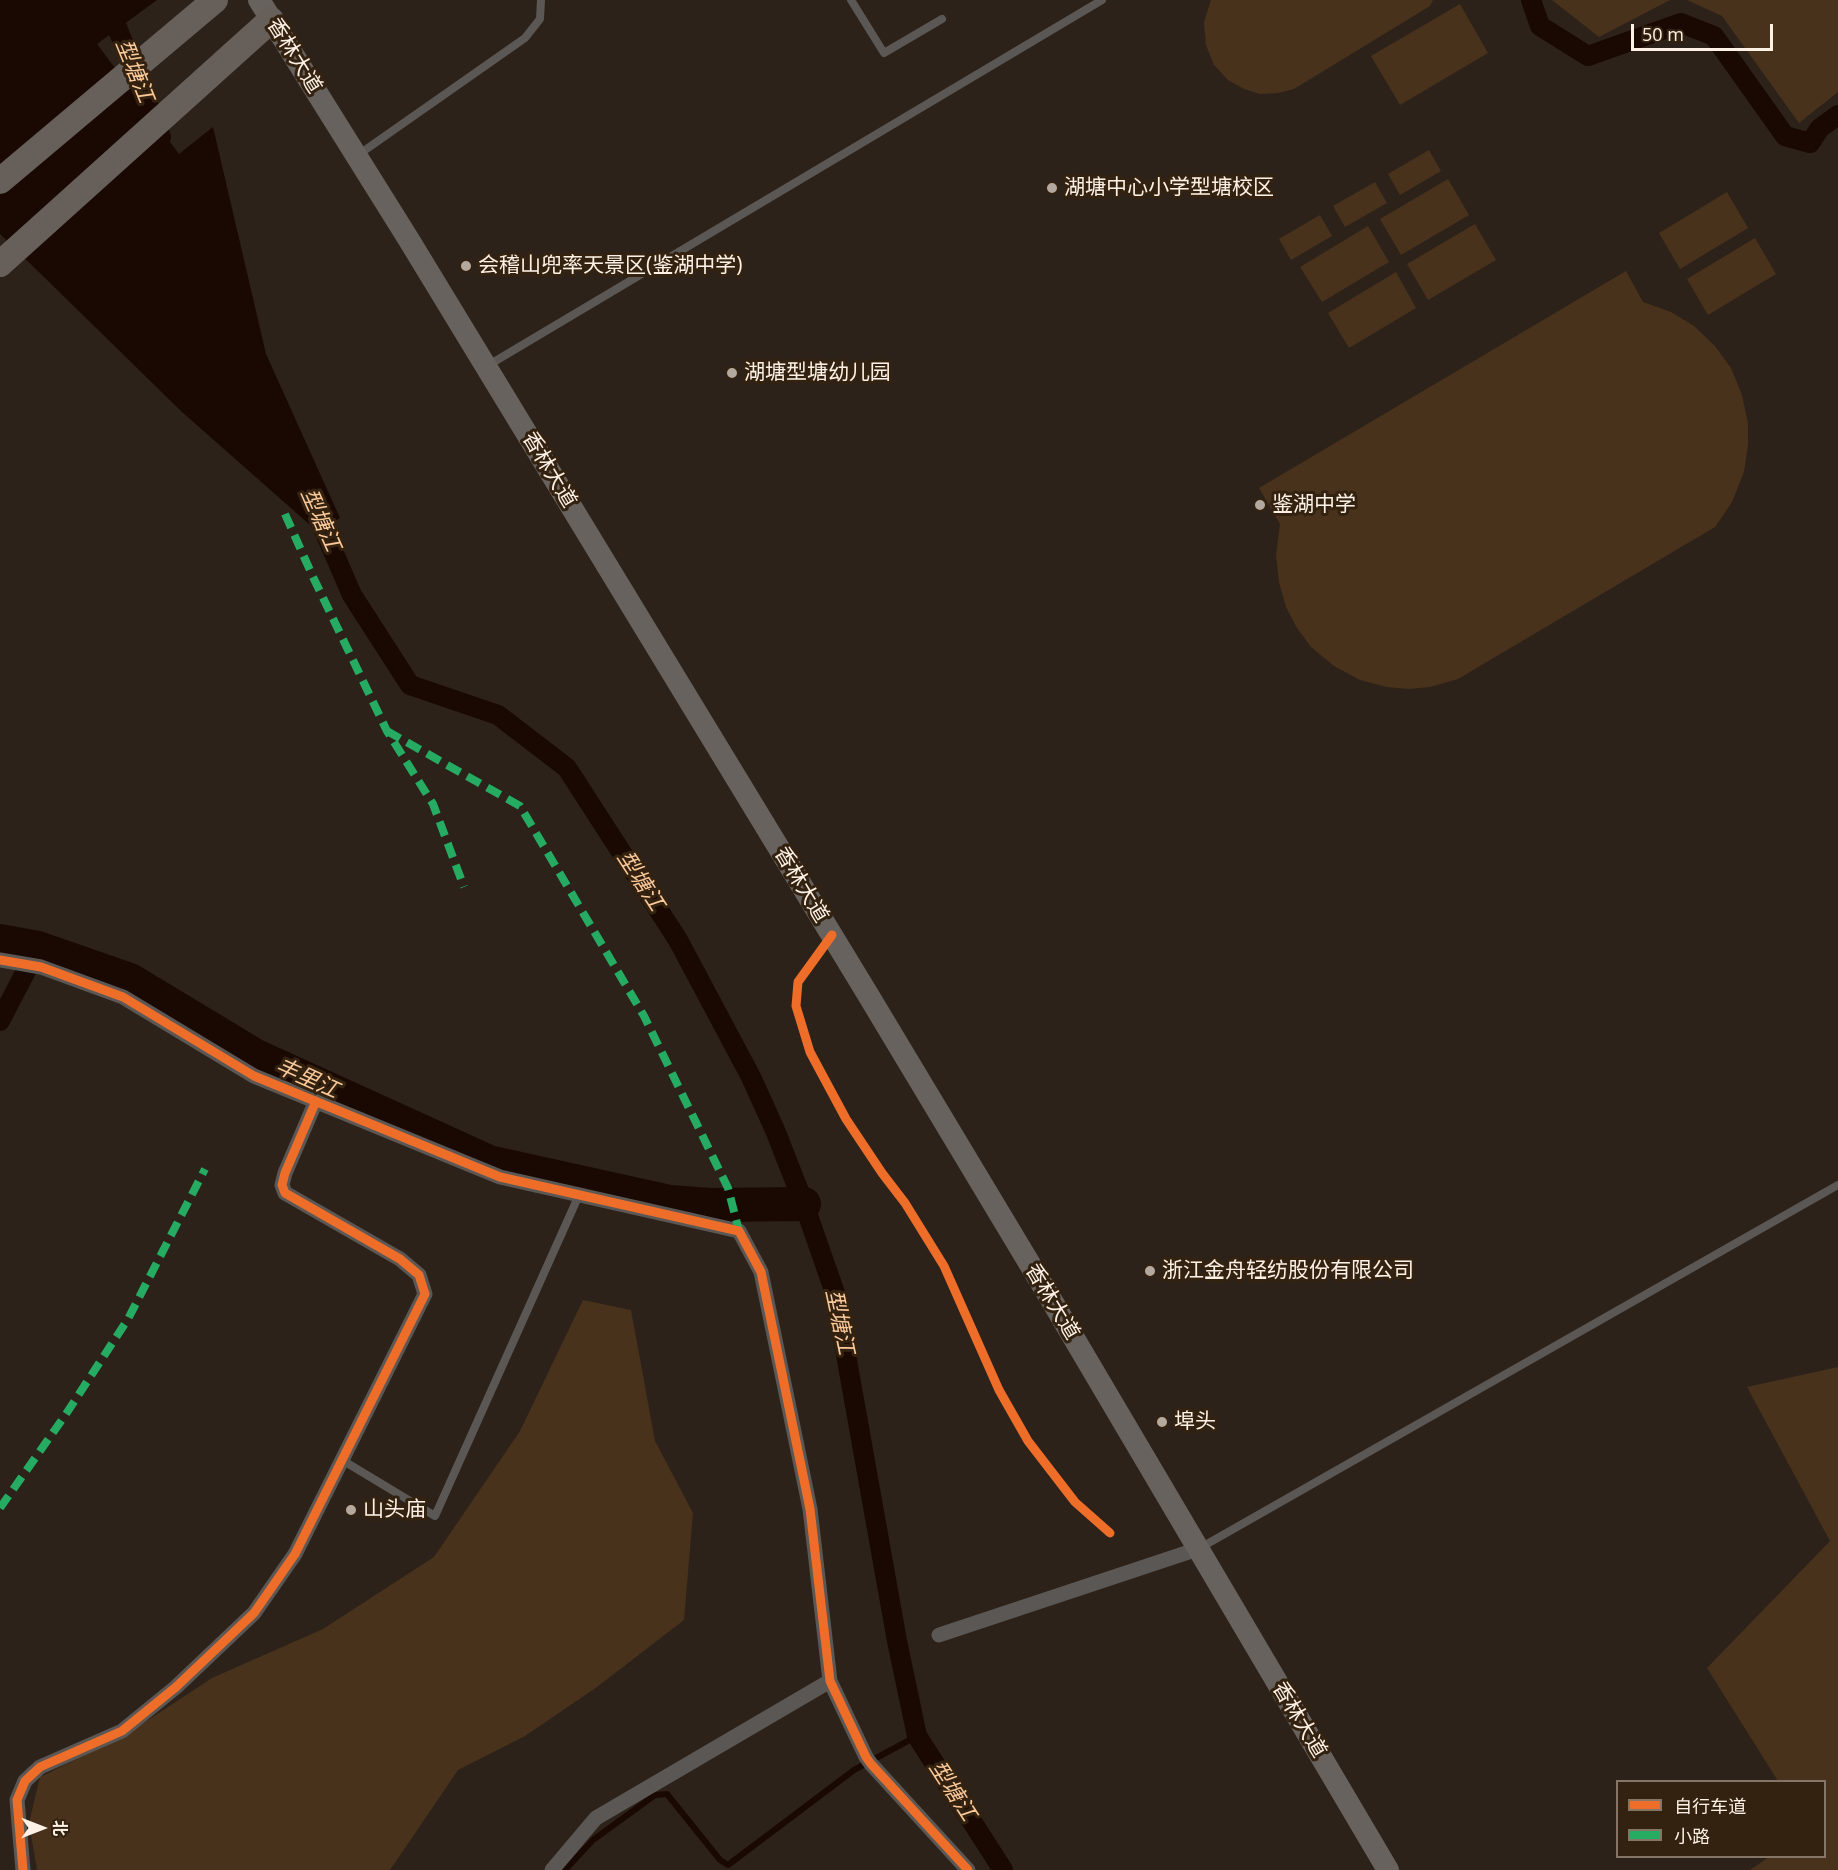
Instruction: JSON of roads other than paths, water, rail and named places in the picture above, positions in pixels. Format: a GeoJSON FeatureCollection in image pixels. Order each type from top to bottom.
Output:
{"type":"FeatureCollection","features":[{"type":"Feature","properties":{"kind":"main road"},"geometry":{"type":"LineString","coordinates":[[0,181],[215,0]]}},
{"type":"Feature","properties":{"kind":"main road"},"geometry":{"type":"LineString","coordinates":[[0,264],[172,110],[265,10]]}},
{"type":"Feature","properties":{"kind":"main road","name":"香林大道"},"geometry":{"type":"LineString","coordinates":[[265,10],[357,156],[867,993],[1388,1870]]}},
{"type":"Feature","properties":{"kind":"street"},"geometry":{"type":"LineString","coordinates":[[0,960],[41,967],[123,997],[254,1076],[500,1177],[739,1231],[761,1272],[810,1509],[830,1681],[869,1760],[968,1870]]}},
{"type":"Feature","properties":{"kind":"street"},"geometry":{"type":"LineString","coordinates":[[23,1870],[17,1800],[26,1781],[40,1767],[122,1731],[176,1687],[254,1613],[295,1554],[425,1293],[419,1275],[400,1259],[285,1193],[282,1185],[285,1173],[316,1101]]}},
{"type":"Feature","properties":{"kind":"street"},"geometry":{"type":"LineString","coordinates":[[939,1635],[1198,1549]]}},
{"type":"Feature","properties":{"kind":"street"},"geometry":{"type":"LineString","coordinates":[[552,1870],[596,1818],[830,1681]]}},
{"type":"Feature","properties":{"kind":"lane"},"geometry":{"type":"LineString","coordinates":[[357,156],[525,38],[540,19],[541,0]]}},
{"type":"Feature","properties":{"kind":"lane"},"geometry":{"type":"LineString","coordinates":[[851,0],[884,53],[942,19]]}},
{"type":"Feature","properties":{"kind":"lane"},"geometry":{"type":"LineString","coordinates":[[486,367],[1102,0]]}},
{"type":"Feature","properties":{"kind":"lane"},"geometry":{"type":"LineString","coordinates":[[1198,1549],[1838,1185]]}},
{"type":"Feature","properties":{"kind":"lane"},"geometry":{"type":"LineString","coordinates":[[342,1460],[435,1516],[579,1195]]}},
{"type":"Feature","properties":{"kind":"water"},"geometry":{"type":"Polygon","coordinates":[[[0,0],[157,0],[97,44],[179,154],[213,127],[266,354],[340,518],[318,532],[182,412],[0,234],[0,0]]]}},
{"type":"Feature","properties":{"kind":"waterway","name":"型塘江"},"geometry":{"type":"LineString","coordinates":[[106,0],[161,137]]}},
{"type":"Feature","properties":{"kind":"waterway"},"geometry":{"type":"LineString","coordinates":[[1531,0],[1540,26],[1588,56],[1681,23],[1714,36],[1785,136],[1810,143],[1820,128],[1838,115]]}},
{"type":"Feature","properties":{"kind":"waterway","name":"型塘江"},"geometry":{"type":"LineString","coordinates":[[313,505],[352,595],[410,685],[498,715],[567,768],[678,940],[751,1077],[804,1204],[835,1293],[897,1641],[917,1736],[1003,1870]]}},
{"type":"Feature","properties":{"kind":"waterway","name":"丰里江"},"geometry":{"type":"LineString","coordinates":[[0,941],[38,948],[130,980],[256,1056],[489,1162],[670,1202],[710,1205],[804,1204]]}},
{"type":"Feature","properties":{"kind":"waterway"},"geometry":{"type":"LineString","coordinates":[[0,1021],[38,948]]}},
{"type":"Feature","properties":{"kind":"waterway"},"geometry":{"type":"LineString","coordinates":[[565,1870],[593,1840],[655,1795],[667,1794],[720,1860],[728,1865],[854,1770],[917,1736]]}},
{"type":"Feature","properties":{"kind":"place","name":"湖塘中心小学型塘校区"},"geometry":{"type":"Point","coordinates":[1052,188]}},
{"type":"Feature","properties":{"kind":"place","name":"会稽山兜率天景区(鉴湖中学)"},"geometry":{"type":"Point","coordinates":[466,266]}},
{"type":"Feature","properties":{"kind":"place","name":"湖塘型塘幼儿园"},"geometry":{"type":"Point","coordinates":[732,373]}},
{"type":"Feature","properties":{"kind":"place","name":"鉴湖中学"},"geometry":{"type":"Point","coordinates":[1260,505]}},
{"type":"Feature","properties":{"kind":"place","name":"浙江金舟轻纺股份有限公司"},"geometry":{"type":"Point","coordinates":[1150,1271]}},
{"type":"Feature","properties":{"kind":"place","name":"埠头"},"geometry":{"type":"Point","coordinates":[1162,1422]}},
{"type":"Feature","properties":{"kind":"place","name":"山头庙"},"geometry":{"type":"Point","coordinates":[351,1510]}}]}
